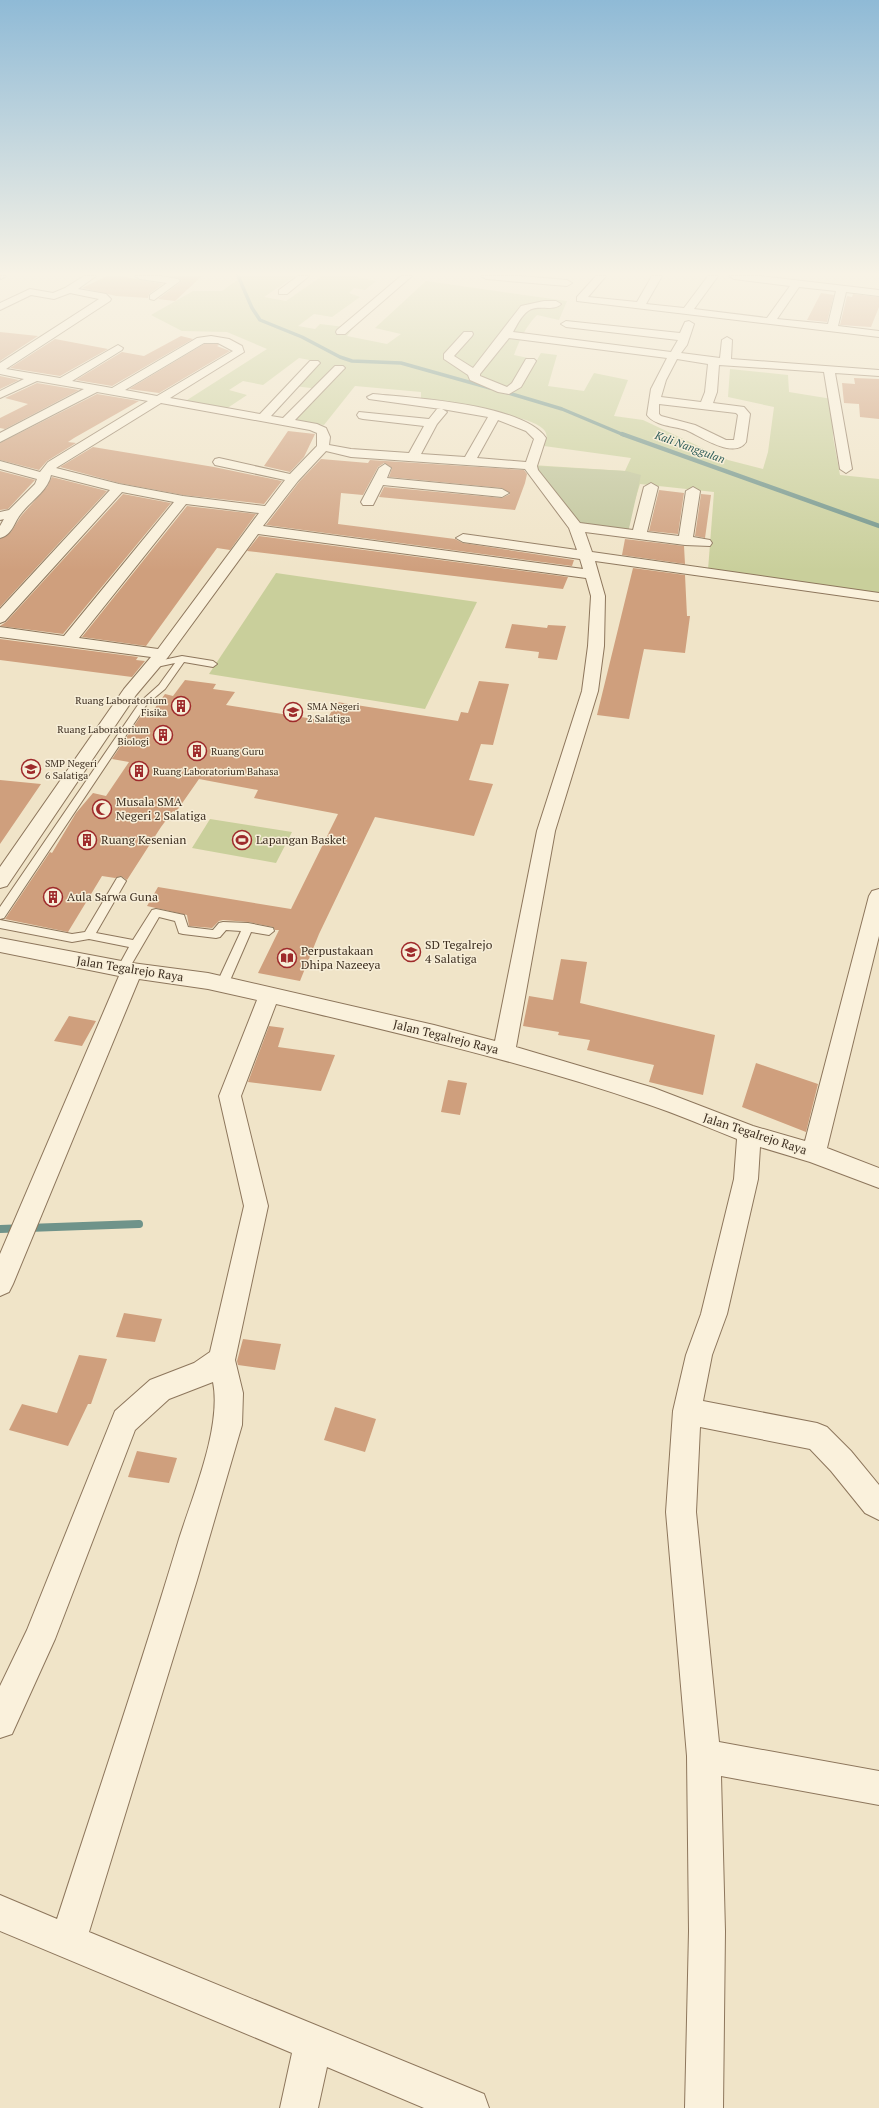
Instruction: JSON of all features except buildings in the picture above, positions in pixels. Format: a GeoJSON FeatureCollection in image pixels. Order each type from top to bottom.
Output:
{"type":"FeatureCollection","features":[{"type":"Feature","properties":{"kind":"street"},"geometry":{"type":"LineString","coordinates":[[0,881],[130,692],[157,660],[235,557],[254,528],[293,478],[323,447],[324,437],[322,431],[313,427],[21,374]]}},
{"type":"Feature","properties":{"kind":"street"},"geometry":{"type":"LineString","coordinates":[[62,382],[75,374]]}},
{"type":"Feature","properties":{"kind":"street"},"geometry":{"type":"LineString","coordinates":[[113,392],[143,374]]}},
{"type":"Feature","properties":{"kind":"street"},"geometry":{"type":"LineString","coordinates":[[0,534],[6,528],[14,513],[41,485],[46,474],[128,417],[160,400],[202,374]]}},
{"type":"Feature","properties":{"kind":"street"},"geometry":{"type":"LineString","coordinates":[[263,418],[303,374]]}},
{"type":"Feature","properties":{"kind":"street"},"geometry":{"type":"LineString","coordinates":[[286,422],[333,374]]}},
{"type":"Feature","properties":{"kind":"street"},"geometry":{"type":"LineString","coordinates":[[474,374],[476,380],[509,391],[517,385],[523,374]]}},
{"type":"Feature","properties":{"kind":"street"},"geometry":{"type":"LineString","coordinates":[[655,400],[740,410],[744,412],[740,442],[736,444],[723,443],[692,428],[658,418],[653,415],[655,400],[663,374]]}},
{"type":"Feature","properties":{"kind":"street"},"geometry":{"type":"LineString","coordinates":[[706,405],[716,374]]}},
{"type":"Feature","properties":{"kind":"street"},"geometry":{"type":"LineString","coordinates":[[830,374],[846,469]]}},
{"type":"Feature","properties":{"kind":"street"},"geometry":{"type":"LineString","coordinates":[[0,395],[36,378]]}},
{"type":"Feature","properties":{"kind":"street"},"geometry":{"type":"LineString","coordinates":[[0,438],[95,388]]}},
{"type":"Feature","properties":{"kind":"street"},"geometry":{"type":"LineString","coordinates":[[373,398],[447,405],[495,415],[526,425],[537,431],[540,438],[531,466],[532,470],[576,527],[593,575],[598,596],[596,646],[590,691],[546,831],[504,1052]]}},
{"type":"Feature","properties":{"kind":"street"},"geometry":{"type":"LineString","coordinates":[[413,457],[432,423],[447,405]]}},
{"type":"Feature","properties":{"kind":"street"},"geometry":{"type":"LineString","coordinates":[[363,415],[432,423]]}},
{"type":"Feature","properties":{"kind":"street"},"geometry":{"type":"LineString","coordinates":[[469,461],[495,415]]}},
{"type":"Feature","properties":{"kind":"street"},"geometry":{"type":"LineString","coordinates":[[323,447],[351,453],[531,466]]}},
{"type":"Feature","properties":{"kind":"street"},"geometry":{"type":"LineString","coordinates":[[368,502],[390,456]]}},
{"type":"Feature","properties":{"kind":"street"},"geometry":{"type":"LineString","coordinates":[[219,462],[293,478]]}},
{"type":"Feature","properties":{"kind":"street"},"geometry":{"type":"LineString","coordinates":[[379,481],[500,498],[513,464]]}},
{"type":"Feature","properties":{"kind":"street"},"geometry":{"type":"LineString","coordinates":[[0,465],[183,500],[268,510]]}},
{"type":"Feature","properties":{"kind":"street"},"geometry":{"type":"LineString","coordinates":[[639,535],[651,487]]}},
{"type":"Feature","properties":{"kind":"street"},"geometry":{"type":"LineString","coordinates":[[0,618],[119,488]]}},
{"type":"Feature","properties":{"kind":"street"},"geometry":{"type":"LineString","coordinates":[[685,541],[693,492]]}},
{"type":"Feature","properties":{"kind":"street"},"geometry":{"type":"LineString","coordinates":[[68,641],[183,500]]}},
{"type":"Feature","properties":{"kind":"street"},"geometry":{"type":"LineString","coordinates":[[0,516],[14,513]]}},
{"type":"Feature","properties":{"kind":"street"},"geometry":{"type":"LineString","coordinates":[[576,527],[705,543]]}},
{"type":"Feature","properties":{"kind":"street"},"geometry":{"type":"LineString","coordinates":[[254,528],[593,575]]}},
{"type":"Feature","properties":{"kind":"street"},"geometry":{"type":"LineString","coordinates":[[463,538],[879,597]]}},
{"type":"Feature","properties":{"kind":"street"},"geometry":{"type":"LineString","coordinates":[[0,632],[68,641],[157,660]]}},
{"type":"Feature","properties":{"kind":"street"},"geometry":{"type":"LineString","coordinates":[[814,1153],[879,896]]}},
{"type":"Feature","properties":{"kind":"street","name":"Jalan Tegalrejo Raya"},"geometry":{"type":"LineString","coordinates":[[0,945],[127,970],[222,984],[434,1033],[504,1052],[654,1097],[749,1134],[814,1153],[879,1178]]}},
{"type":"Feature","properties":{"kind":"street"},"geometry":{"type":"LineString","coordinates":[[0,1284],[33,1207],[127,970]]}},
{"type":"Feature","properties":{"kind":"street"},"geometry":{"type":"LineString","coordinates":[[68,1940],[182,1580],[228,1425],[229,1393],[222,1360],[256,1206],[230,1096],[269,995]]}},
{"type":"Feature","properties":{"kind":"street"},"geometry":{"type":"LineString","coordinates":[[704,2108],[707,1931],[704,1756],[681,1512],[688,1411],[699,1355],[714,1314],[746,1179],[749,1134]]}},
{"type":"Feature","properties":{"kind":"street"},"geometry":{"type":"LineString","coordinates":[[0,1722],[39,1639],[125,1421],[160,1389],[202,1373],[222,1360]]}},
{"type":"Feature","properties":{"kind":"street"},"geometry":{"type":"LineString","coordinates":[[688,1411],[817,1437],[841,1461],[875,1503],[879,1505]]}},
{"type":"Feature","properties":{"kind":"street"},"geometry":{"type":"LineString","coordinates":[[704,1756],[879,1788]]}},
{"type":"Feature","properties":{"kind":"street"},"geometry":{"type":"LineString","coordinates":[[0,1913],[470,2108]]}},
{"type":"Feature","properties":{"kind":"street"},"geometry":{"type":"LineString","coordinates":[[298,2108],[313,2043]]}},
{"type":"Feature","properties":{"kind":"lane"},"geometry":{"type":"LineString","coordinates":[[0,916],[136,713],[144,702],[162,687],[182,659]]}},
{"type":"Feature","properties":{"kind":"lane"},"geometry":{"type":"LineString","coordinates":[[157,660],[182,659],[214,664]]}},
{"type":"Feature","properties":{"kind":"lane"},"geometry":{"type":"LineString","coordinates":[[89,935],[121,881]]}},
{"type":"Feature","properties":{"kind":"lane"},"geometry":{"type":"LineString","coordinates":[[127,970],[136,945],[156,912],[180,918],[183,930],[216,934],[222,926],[269,931]]}},
{"type":"Feature","properties":{"kind":"lane"},"geometry":{"type":"LineString","coordinates":[[0,924],[72,938],[89,935],[136,945]]}},
{"type":"Feature","properties":{"kind":"lane"},"geometry":{"type":"LineString","coordinates":[[222,984],[248,928]]}},
{"type":"Feature","properties":{"kind":"green space"},"geometry":{"type":"Polygon","coordinates":[[[227,374],[277,374],[263,385],[243,381],[229,390],[247,395],[226,409],[184,402],[227,374]]]}},
{"type":"Feature","properties":{"kind":"green space"},"geometry":{"type":"Polygon","coordinates":[[[304,374],[551,374],[548,386],[584,391],[593,374],[601,374],[628,380],[614,416],[643,420],[728,460],[763,469],[768,452],[774,407],[728,397],[730,374],[788,375],[789,392],[832,399],[833,437],[840,475],[879,479],[879,595],[708,570],[714,492],[640,484],[625,532],[532,465],[625,471],[631,458],[544,446],[547,437],[546,433],[537,425],[507,415],[421,400],[421,392],[355,386],[324,425],[291,420],[319,389],[294,386],[304,374]]]}},
{"type":"Feature","properties":{"kind":"green space"},"geometry":{"type":"Polygon","coordinates":[[[535,466],[626,471],[641,475],[628,533],[580,528],[535,466]]]}},
{"type":"Feature","properties":{"kind":"green space"},"geometry":{"type":"Polygon","coordinates":[[[276,573],[477,602],[425,709],[209,674],[276,573]]]}},
{"type":"Feature","properties":{"kind":"green space","name":"Lapangan Basket"},"geometry":{"type":"Polygon","coordinates":[[[210,819],[292,832],[276,863],[192,848],[210,819]]]}},
{"type":"Feature","properties":{"kind":"waterway"},"geometry":{"type":"LineString","coordinates":[[441,374],[490,388]]}},
{"type":"Feature","properties":{"kind":"waterway","name":"Kali Nanggulan"},"geometry":{"type":"LineString","coordinates":[[502,391],[562,409],[624,435]]}},
{"type":"Feature","properties":{"kind":"waterway","name":"Kali Nanggulan"},"geometry":{"type":"LineString","coordinates":[[622,434],[879,526]]}},
{"type":"Feature","properties":{"kind":"waterway"},"geometry":{"type":"LineString","coordinates":[[0,1229],[139,1224]]}},
{"type":"Feature","properties":{"kind":"place","name":"Ruang Laboratorium Fisika"},"geometry":{"type":"Point","coordinates":[181,706]}},
{"type":"Feature","properties":{"kind":"place","name":"SMA Negeri 2 Salatiga"},"geometry":{"type":"Point","coordinates":[293,712]}},
{"type":"Feature","properties":{"kind":"place","name":"Ruang Laboratorium Biologi"},"geometry":{"type":"Point","coordinates":[163,735]}},
{"type":"Feature","properties":{"kind":"place","name":"Ruang Guru"},"geometry":{"type":"Point","coordinates":[197,751]}},
{"type":"Feature","properties":{"kind":"place","name":"SMP Negeri 6 Salatiga"},"geometry":{"type":"Point","coordinates":[31,769]}},
{"type":"Feature","properties":{"kind":"place","name":"Ruang Laboratorium Bahasa"},"geometry":{"type":"Point","coordinates":[139,771]}},
{"type":"Feature","properties":{"kind":"place","name":"Musala SMA Negeri 2 Salatiga"},"geometry":{"type":"Point","coordinates":[102,809]}},
{"type":"Feature","properties":{"kind":"place","name":"Ruang Kesenian"},"geometry":{"type":"Point","coordinates":[87,840]}},
{"type":"Feature","properties":{"kind":"place","name":"Lapangan Basket"},"geometry":{"type":"Point","coordinates":[242,840]}},
{"type":"Feature","properties":{"kind":"place","name":"Aula Sarwa Guna"},"geometry":{"type":"Point","coordinates":[53,897]}},
{"type":"Feature","properties":{"kind":"place","name":"SD Tegalrejo 4 Salatiga"},"geometry":{"type":"Point","coordinates":[411,952]}},
{"type":"Feature","properties":{"kind":"place","name":"Perpustakaan Dhipa Nazeeya"},"geometry":{"type":"Point","coordinates":[287,958]}}]}
